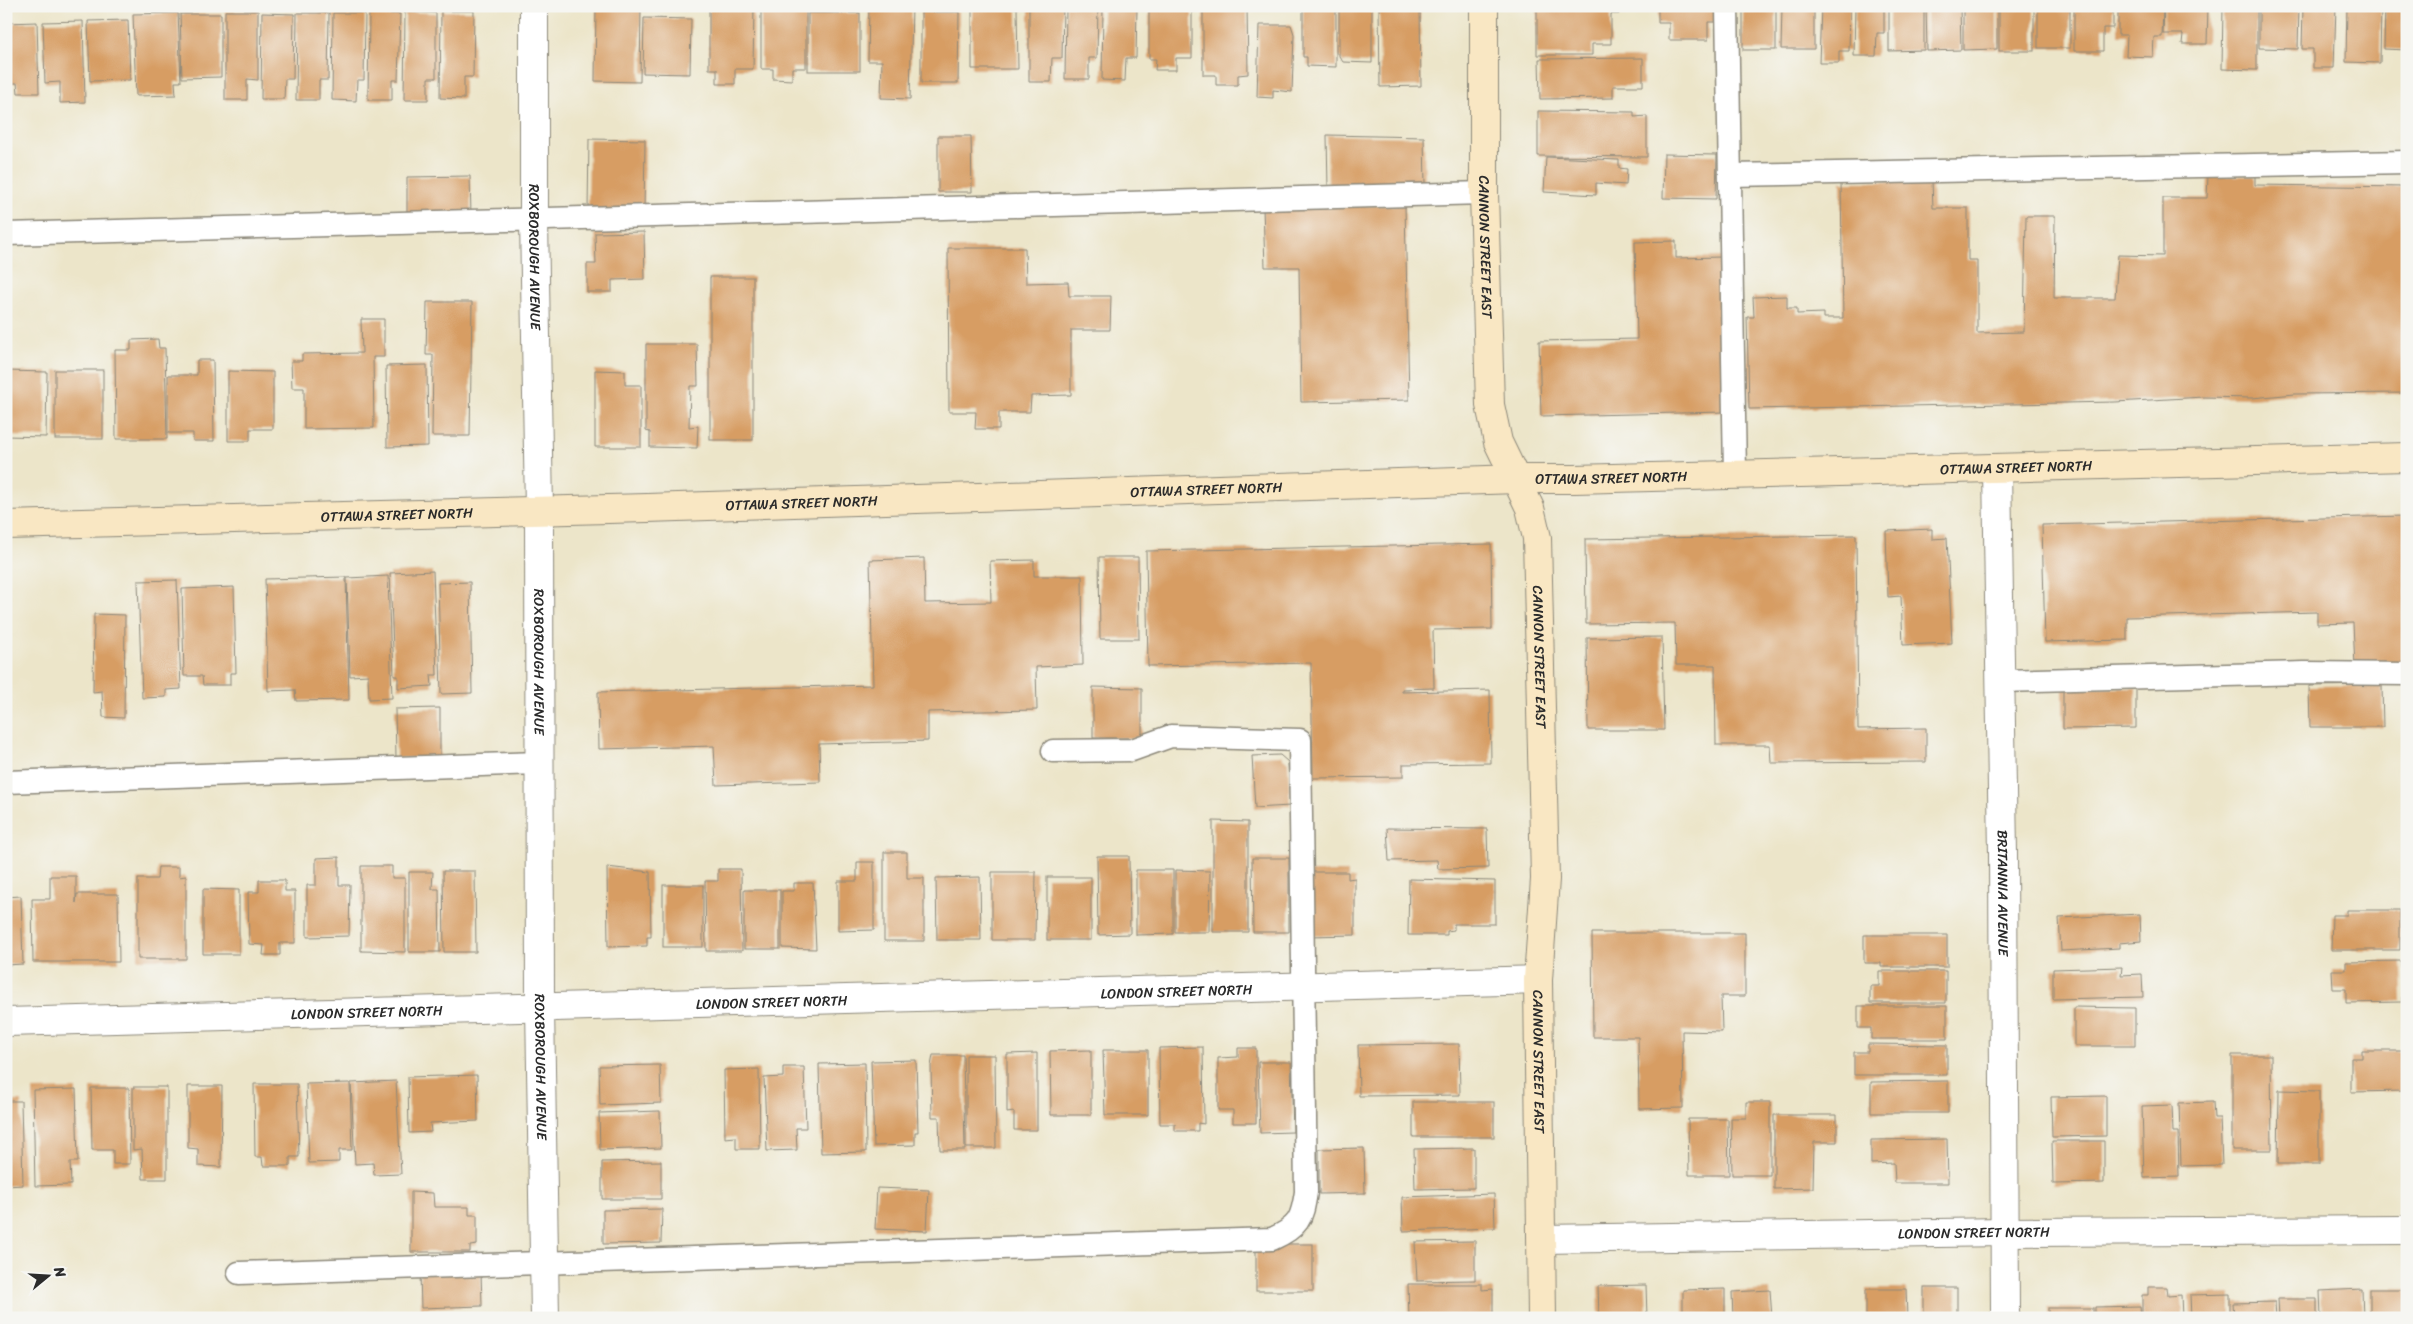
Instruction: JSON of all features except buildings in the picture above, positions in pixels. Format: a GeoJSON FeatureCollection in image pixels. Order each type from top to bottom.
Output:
{"type":"FeatureCollection","features":[{"type":"Feature","properties":{"kind":"main road","name":"CANNON STREET EAST"},"geometry":{"type":"LineString","coordinates":[[1484,6],[1484,192],[1490,405],[1498,442],[1530,508],[1537,538],[1545,879],[1538,980],[1542,1318]]}},
{"type":"Feature","properties":{"kind":"main road","name":"OTTAWA STREET NORTH"},"geometry":{"type":"LineString","coordinates":[[6,525],[1517,479],[2407,457]]}},
{"type":"Feature","properties":{"kind":"street","name":"ROXBOROUGH AVENUE"},"geometry":{"type":"LineString","coordinates":[[534,6],[534,220],[539,510],[540,1006],[545,1318]]}},
{"type":"Feature","properties":{"kind":"street","name":"BRITANNIA AVENUE"},"geometry":{"type":"LineString","coordinates":[[1997,468],[2005,1318]]}},
{"type":"Feature","properties":{"kind":"street","name":"LONDON STREET NORTH"},"geometry":{"type":"LineString","coordinates":[[6,1022],[540,1006],[1305,988],[1538,980]]}},
{"type":"Feature","properties":{"kind":"street","name":"LONDON STREET NORTH"},"geometry":{"type":"LineString","coordinates":[[1542,1239],[2004,1232],[2407,1230]]}},
{"type":"Feature","properties":{"kind":"lane"},"geometry":{"type":"LineString","coordinates":[[1728,6],[1735,474]]}},
{"type":"Feature","properties":{"kind":"lane"},"geometry":{"type":"LineString","coordinates":[[1730,175],[2407,162]]}},
{"type":"Feature","properties":{"kind":"lane"},"geometry":{"type":"LineString","coordinates":[[6,234],[1484,192]]}},
{"type":"Feature","properties":{"kind":"lane"},"geometry":{"type":"LineString","coordinates":[[2000,681],[2304,673],[2407,674]]}},
{"type":"Feature","properties":{"kind":"lane"},"geometry":{"type":"LineString","coordinates":[[239,1273],[1272,1239],[1290,1231],[1303,1216],[1306,1192],[1305,988],[1300,740],[1171,736],[1132,750],[1053,751]]}},
{"type":"Feature","properties":{"kind":"lane"},"geometry":{"type":"LineString","coordinates":[[6,782],[539,763]]}}]}
